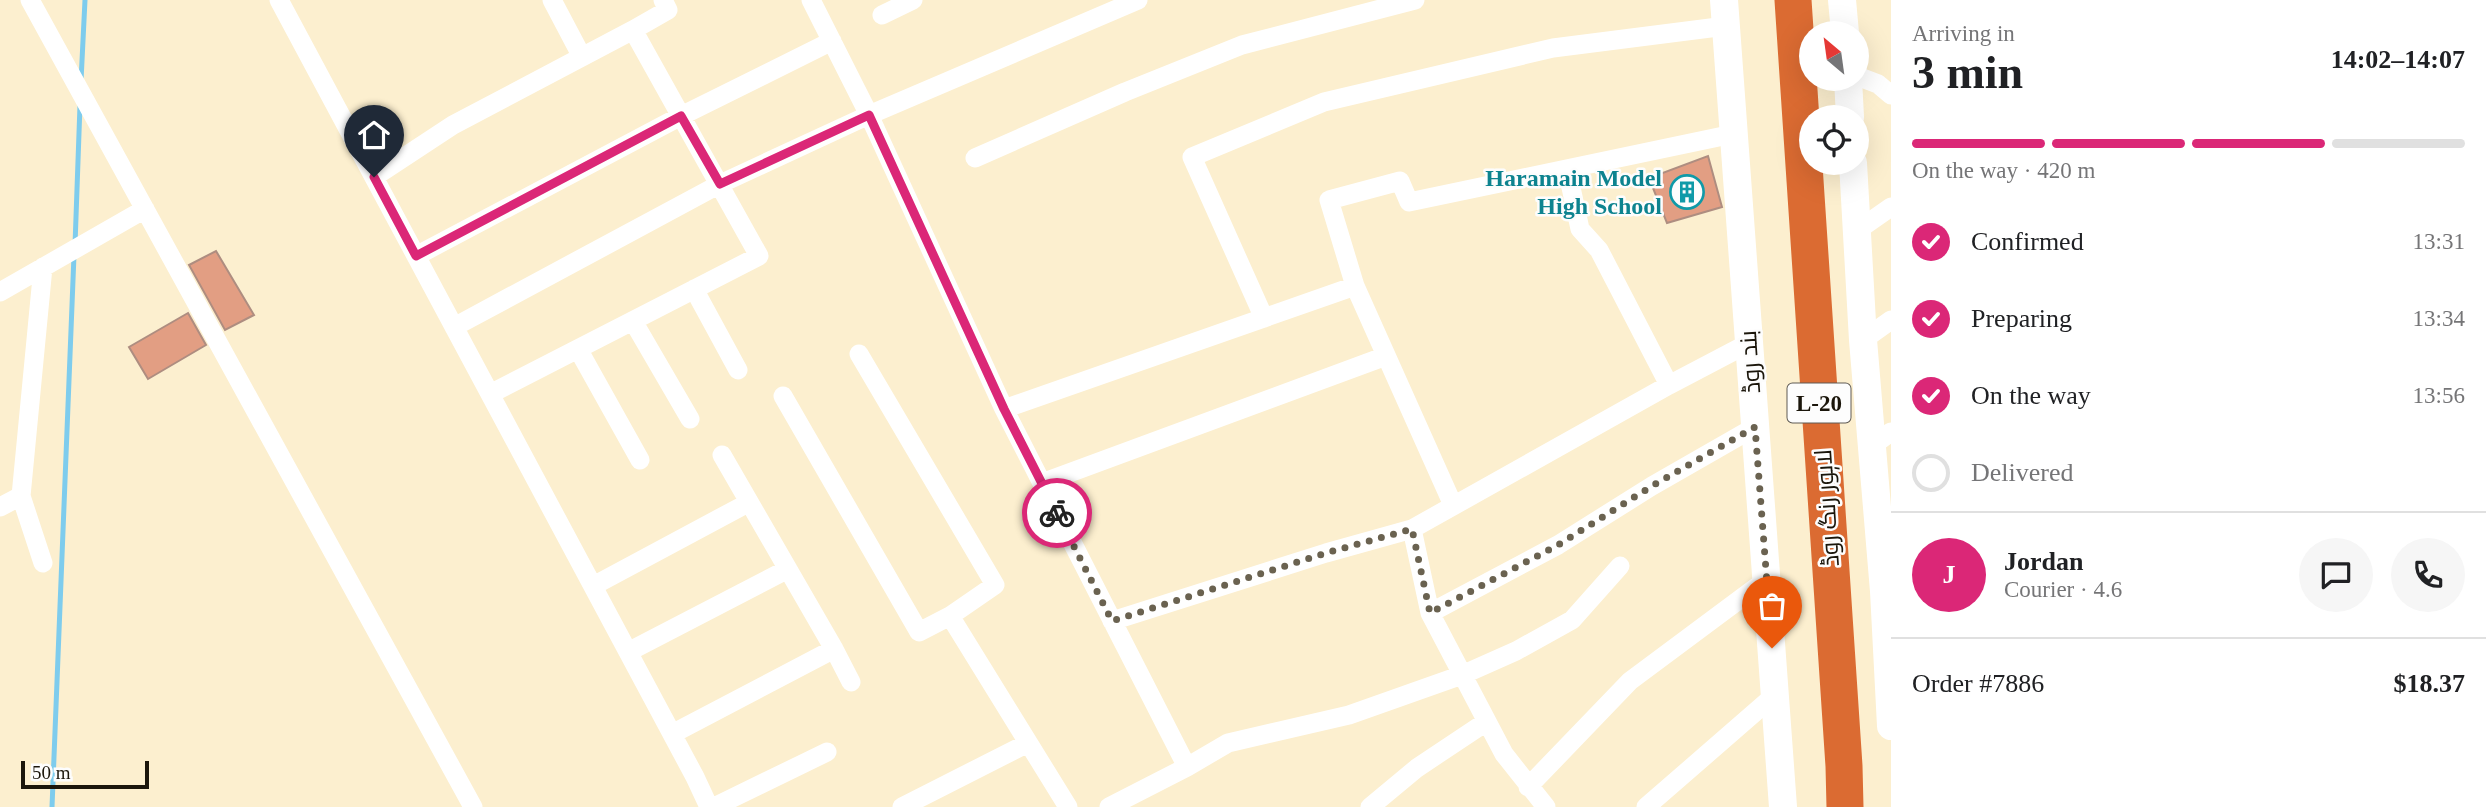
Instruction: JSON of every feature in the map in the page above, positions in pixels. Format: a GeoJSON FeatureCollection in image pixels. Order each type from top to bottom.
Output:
{"type":"FeatureCollection","features":[{"type":"Feature","properties":{"kind":"highway","name":"لاہور رنگ روڈ"},"geometry":{"type":"LineString","coordinates":[[1772,0],[1815,610],[1820,807]]}},
{"type":"Feature","properties":{"kind":"highway","name":"لاہور رنگ روڈ"},"geometry":{"type":"LineString","coordinates":[[1793,0],[1845,807]]}},
{"type":"Feature","properties":{"kind":"main road"},"geometry":{"type":"LineString","coordinates":[[1842,0],[1844,21]]}},
{"type":"Feature","properties":{"kind":"main road","name":"بند روڈ"},"geometry":{"type":"LineString","coordinates":[[1725,13],[1783,807]]}},
{"type":"Feature","properties":{"kind":"main road"},"geometry":{"type":"LineString","coordinates":[[1854,175],[1863,340],[1882,439],[1891,726]]}},
{"type":"Feature","properties":{"kind":"street"},"geometry":{"type":"LineString","coordinates":[[30,0],[473,807]]}},
{"type":"Feature","properties":{"kind":"street"},"geometry":{"type":"LineString","coordinates":[[279,0],[711,807],[827,752]]}},
{"type":"Feature","properties":{"kind":"street"},"geometry":{"type":"LineString","coordinates":[[552,0],[582,57]]}},
{"type":"Feature","properties":{"kind":"street"},"geometry":{"type":"LineString","coordinates":[[374,177],[453,125],[668,10],[663,0]]}},
{"type":"Feature","properties":{"kind":"street"},"geometry":{"type":"LineString","coordinates":[[811,0],[869,115],[1004,409],[1187,767]]}},
{"type":"Feature","properties":{"kind":"street"},"geometry":{"type":"LineString","coordinates":[[882,15],[913,0]]}},
{"type":"Feature","properties":{"kind":"street"},"geometry":{"type":"LineString","coordinates":[[454,327],[720,184],[869,115],[1138,0]]}},
{"type":"Feature","properties":{"kind":"street"},"geometry":{"type":"LineString","coordinates":[[975,158],[1242,45],[1385,4],[1415,0]]}},
{"type":"Feature","properties":{"kind":"street"},"geometry":{"type":"LineString","coordinates":[[1264,318],[1192,157],[1324,102],[1553,48],[1725,13]]}},
{"type":"Feature","properties":{"kind":"street"},"geometry":{"type":"LineString","coordinates":[[490,394],[760,256],[633,30]]}},
{"type":"Feature","properties":{"kind":"street"},"geometry":{"type":"LineString","coordinates":[[416,256],[681,116],[832,41]]}},
{"type":"Feature","properties":{"kind":"street"},"geometry":{"type":"LineString","coordinates":[[1869,81],[1891,95]]}},
{"type":"Feature","properties":{"kind":"street"},"geometry":{"type":"LineString","coordinates":[[1453,505],[1355,286],[1329,200],[1400,181],[1409,202],[1733,134]]}},
{"type":"Feature","properties":{"kind":"street"},"geometry":{"type":"LineString","coordinates":[[1567,169],[1580,229],[1599,250],[1669,385]]}},
{"type":"Feature","properties":{"kind":"street"},"geometry":{"type":"LineString","coordinates":[[1858,230],[1891,207]]}},
{"type":"Feature","properties":{"kind":"street"},"geometry":{"type":"LineString","coordinates":[[0,292],[145,209]]}},
{"type":"Feature","properties":{"kind":"street"},"geometry":{"type":"LineString","coordinates":[[43,267],[21,496],[43,563]]}},
{"type":"Feature","properties":{"kind":"street"},"geometry":{"type":"LineString","coordinates":[[1004,409],[1355,286]]}},
{"type":"Feature","properties":{"kind":"street"},"geometry":{"type":"LineString","coordinates":[[694,289],[738,370]]}},
{"type":"Feature","properties":{"kind":"street"},"geometry":{"type":"LineString","coordinates":[[1863,340],[1891,320]]}},
{"type":"Feature","properties":{"kind":"street"},"geometry":{"type":"LineString","coordinates":[[633,321],[690,419]]}},
{"type":"Feature","properties":{"kind":"street"},"geometry":{"type":"LineString","coordinates":[[1112,621],[1326,553],[1412,529],[1749,343]]}},
{"type":"Feature","properties":{"kind":"street"},"geometry":{"type":"LineString","coordinates":[[578,349],[640,460]]}},
{"type":"Feature","properties":{"kind":"street"},"geometry":{"type":"LineString","coordinates":[[783,396],[919,632],[950,616],[995,585],[859,354]]}},
{"type":"Feature","properties":{"kind":"street"},"geometry":{"type":"LineString","coordinates":[[1042,483],[1386,356]]}},
{"type":"Feature","properties":{"kind":"street"},"geometry":{"type":"LineString","coordinates":[[1430,613],[1558,545],[1652,486],[1755,427]]}},
{"type":"Feature","properties":{"kind":"street"},"geometry":{"type":"LineString","coordinates":[[722,455],[851,682]]}},
{"type":"Feature","properties":{"kind":"street"},"geometry":{"type":"LineString","coordinates":[[0,507],[21,496]]}},
{"type":"Feature","properties":{"kind":"street"},"geometry":{"type":"LineString","coordinates":[[593,586],[748,503]]}},
{"type":"Feature","properties":{"kind":"street"},"geometry":{"type":"LineString","coordinates":[[1412,529],[1430,613],[1504,754],[1546,807]]}},
{"type":"Feature","properties":{"kind":"street"},"geometry":{"type":"LineString","coordinates":[[1109,807],[1228,743],[1349,715],[1462,676],[1516,651],[1572,620],[1620,566]]}},
{"type":"Feature","properties":{"kind":"street"},"geometry":{"type":"LineString","coordinates":[[628,652],[788,569]]}},
{"type":"Feature","properties":{"kind":"street"},"geometry":{"type":"LineString","coordinates":[[1528,787],[1630,681],[1767,579]]}},
{"type":"Feature","properties":{"kind":"street"},"geometry":{"type":"LineString","coordinates":[[950,616],[1068,807]]}},
{"type":"Feature","properties":{"kind":"street"},"geometry":{"type":"LineString","coordinates":[[672,734],[834,649]]}},
{"type":"Feature","properties":{"kind":"street"},"geometry":{"type":"LineString","coordinates":[[1646,807],[1776,694]]}},
{"type":"Feature","properties":{"kind":"street"},"geometry":{"type":"LineString","coordinates":[[1370,807],[1417,768],[1486,722]]}},
{"type":"Feature","properties":{"kind":"street"},"geometry":{"type":"LineString","coordinates":[[902,807],[1028,743]]}},
{"type":"Feature","properties":{"kind":"building","name":"Haramain Model High School"},"geometry":{"type":"Polygon","coordinates":[[[1708,156],[1722,207],[1667,223],[1649,178],[1708,156]]]}},
{"type":"Feature","properties":{"kind":"building"},"geometry":{"type":"Polygon","coordinates":[[[216,251],[254,315],[225,330],[189,265],[216,251]]]}},
{"type":"Feature","properties":{"kind":"building"},"geometry":{"type":"Polygon","coordinates":[[[188,313],[206,345],[148,379],[129,347],[188,313]]]}},
{"type":"Feature","properties":{"kind":"waterway"},"geometry":{"type":"LineString","coordinates":[[81,81],[85,0]]}},
{"type":"Feature","properties":{"kind":"waterway"},"geometry":{"type":"LineString","coordinates":[[75,245],[80,105]]}},
{"type":"Feature","properties":{"kind":"waterway"},"geometry":{"type":"LineString","coordinates":[[52,807],[74,255]]}},
{"type":"Feature","properties":{"kind":"way so far"},"geometry":{"type":"LineString","coordinates":[[1057,513],[1112,621],[1326,553],[1412,529],[1430,613],[1558,545],[1652,486],[1755,427],[1772,648]]}},
{"type":"Feature","properties":{"kind":"place","name":"Haramain Model High School"},"geometry":{"type":"Point","coordinates":[1687,192]}},
{"type":"Feature","properties":{"kind":"route"},"geometry":{"type":"LineString","coordinates":[[374,177],[416,256],[681,116],[720,184],[869,115],[1004,409],[1057,513]]}}]}
